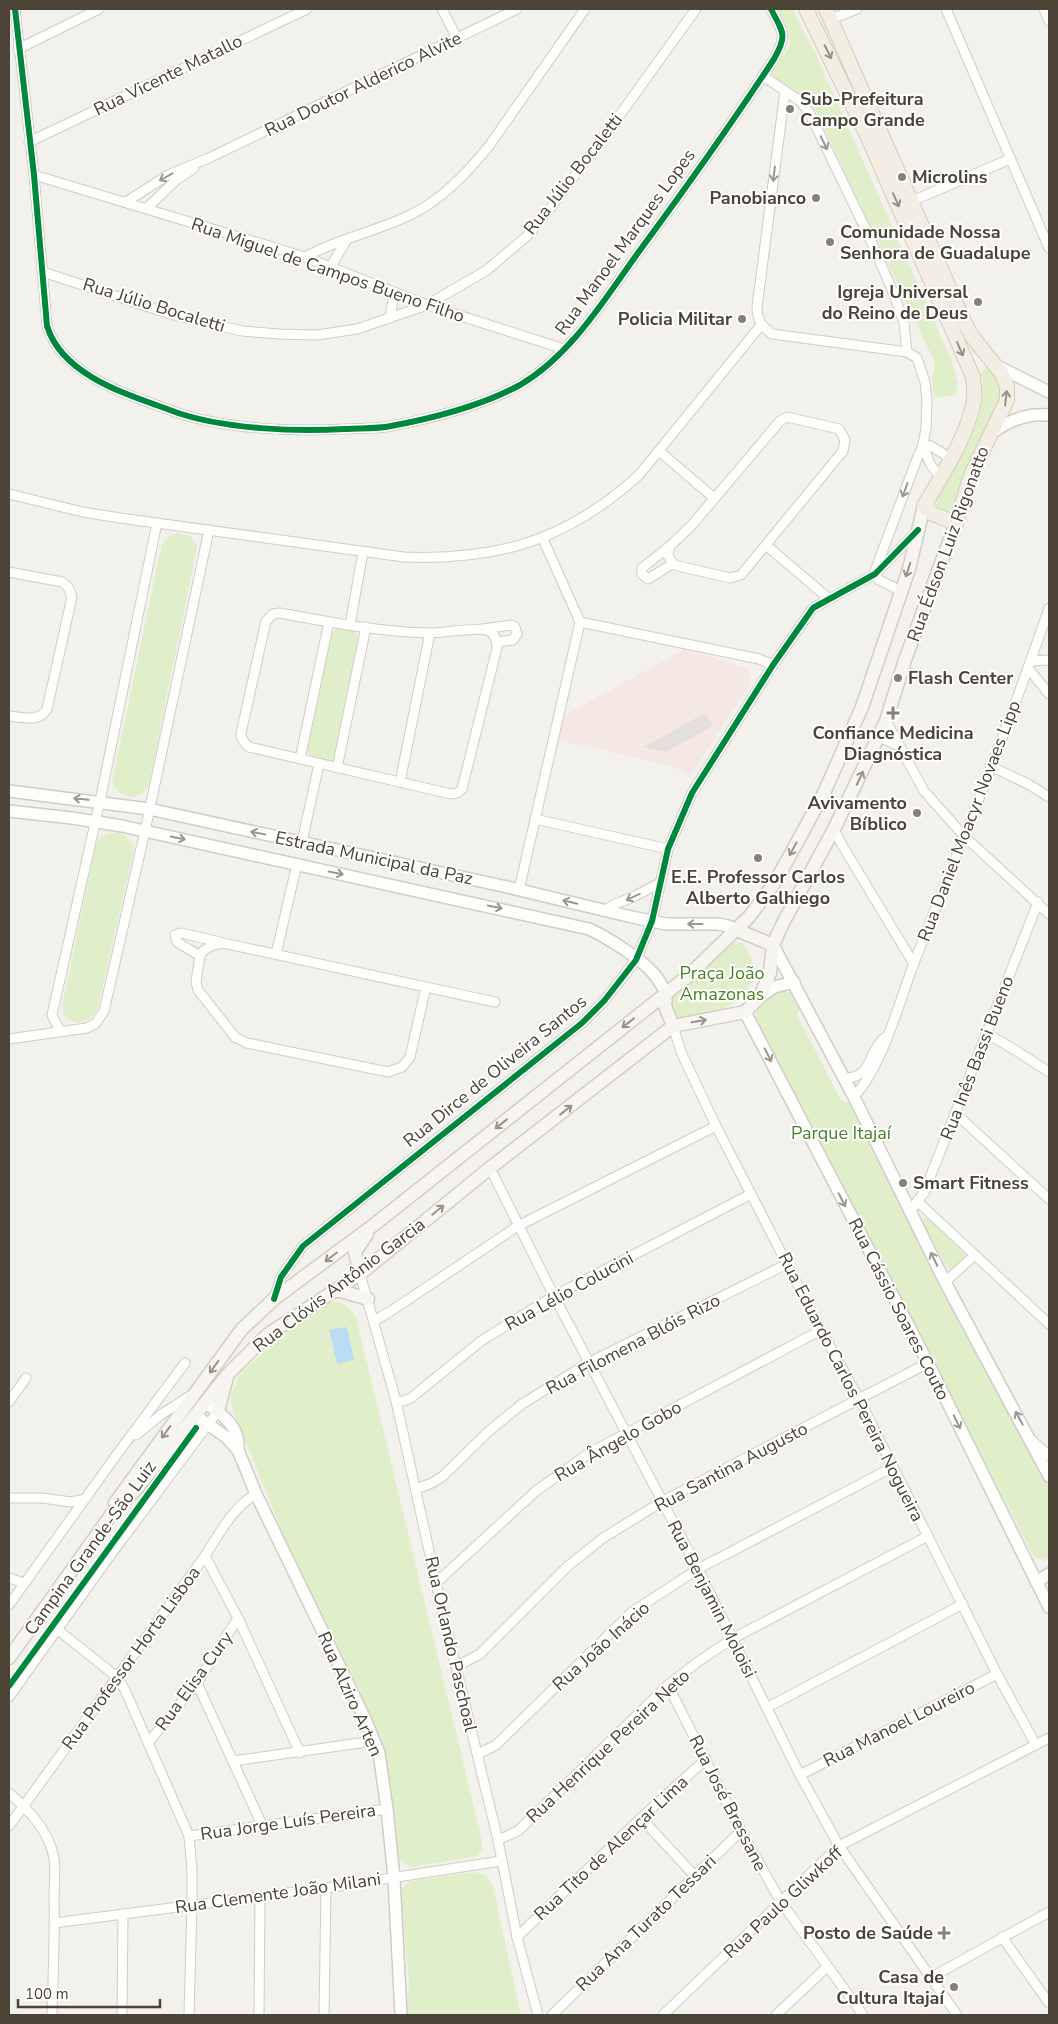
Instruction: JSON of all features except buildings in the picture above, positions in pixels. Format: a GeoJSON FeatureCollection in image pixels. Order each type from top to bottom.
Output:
{"type":"FeatureCollection","features":[{"type":"Feature","properties":{"kind":"main road"},"geometry":{"type":"LineString","coordinates":[[806,11],[816,19],[829,14]]}},
{"type":"Feature","properties":{"kind":"main road"},"geometry":{"type":"LineString","coordinates":[[806,11],[866,133],[973,377],[974,398],[970,415],[950,458],[924,506],[933,514],[956,523]]}},
{"type":"Feature","properties":{"kind":"main road","name":"Rua Édson Luiz Rigonatto"},"geometry":{"type":"LineString","coordinates":[[760,997],[770,972],[773,945],[787,915],[828,840],[886,721],[905,660],[956,523],[971,475],[988,436],[1001,415],[1007,400],[1005,381],[996,366],[971,335],[964,321],[829,14]]}},
{"type":"Feature","properties":{"kind":"main road"},"geometry":{"type":"LineString","coordinates":[[973,377],[985,364],[996,366]]}},
{"type":"Feature","properties":{"kind":"main road","name":"Rua Clóvis Antônio Garcia"},"geometry":{"type":"LineString","coordinates":[[111,1515],[138,1487],[196,1403],[242,1329],[274,1299],[375,1224],[706,961],[749,917],[773,885],[824,793],[862,707],[909,569],[924,506]]}},
{"type":"Feature","properties":{"kind":"main road"},"geometry":{"type":"LineString","coordinates":[[737,930],[773,945]]}},
{"type":"Feature","properties":{"kind":"main road"},"geometry":{"type":"LineString","coordinates":[[666,993],[665,1006],[673,1026]]}},
{"type":"Feature","properties":{"kind":"main road"},"geometry":{"type":"LineString","coordinates":[[745,1012],[760,997]]}},
{"type":"Feature","properties":{"kind":"main road","name":"Rua Clóvis Antônio Garcia"},"geometry":{"type":"LineString","coordinates":[[196,1403],[267,1335],[360,1274],[490,1168],[673,1026],[745,1012]]}},
{"type":"Feature","properties":{"kind":"main road"},"geometry":{"type":"LineString","coordinates":[[360,1274],[355,1252],[375,1224]]}},
{"type":"Feature","properties":{"kind":"main road"},"geometry":{"type":"LineString","coordinates":[[334,1291],[341,1291],[368,1299]]}},
{"type":"Feature","properties":{"kind":"main road"},"geometry":{"type":"LineString","coordinates":[[218,1411],[228,1374]]}},
{"type":"Feature","properties":{"kind":"main road"},"geometry":{"type":"LineString","coordinates":[[10,1656],[111,1515],[116,1502],[179,1414],[196,1403]]}},
{"type":"Feature","properties":{"kind":"street"},"geometry":{"type":"LineString","coordinates":[[15,9],[43,272]]}},
{"type":"Feature","properties":{"kind":"street"},"geometry":{"type":"LineString","coordinates":[[18,48],[99,9]]}},
{"type":"Feature","properties":{"kind":"street","name":"Rua Vicente Matallo"},"geometry":{"type":"LineString","coordinates":[[29,142],[308,9]]}},
{"type":"Feature","properties":{"kind":"street"},"geometry":{"type":"LineString","coordinates":[[442,9],[457,38]]}},
{"type":"Feature","properties":{"kind":"street","name":"Rua Doutor Alderico Alvite"},"geometry":{"type":"LineString","coordinates":[[126,202],[168,175],[209,158],[517,9]]}},
{"type":"Feature","properties":{"kind":"street"},"geometry":{"type":"LineString","coordinates":[[305,257],[335,242],[419,210],[438,197],[472,167],[489,146],[585,9]]}},
{"type":"Feature","properties":{"kind":"street","name":"Rua Júlio Bocaletti"},"geometry":{"type":"LineString","coordinates":[[43,272],[170,314],[242,331],[317,335],[357,329],[427,305],[487,270],[527,236],[603,138],[696,9]]}},
{"type":"Feature","properties":{"kind":"street","name":"Rua Manoel Marques Lopes"},"geometry":{"type":"LineString","coordinates":[[43,272],[47,326],[51,339],[62,354],[116,391],[187,416],[246,426],[309,431],[390,426],[464,408],[519,385],[542,370],[564,349],[595,312],[763,76],[784,41],[782,32],[771,9]]}},
{"type":"Feature","properties":{"kind":"street"},"geometry":{"type":"LineString","coordinates":[[829,14],[857,9]]}},
{"type":"Feature","properties":{"kind":"street"},"geometry":{"type":"LineString","coordinates":[[946,9],[1049,248]]}},
{"type":"Feature","properties":{"kind":"street"},"geometry":{"type":"LineString","coordinates":[[1044,9],[1049,21]]}},
{"type":"Feature","properties":{"kind":"street"},"geometry":{"type":"LineString","coordinates":[[763,76],[800,101],[809,112],[866,230],[894,294],[904,323],[907,352]]}},
{"type":"Feature","properties":{"kind":"street"},"geometry":{"type":"LineString","coordinates":[[785,91],[757,318],[761,325],[772,334],[907,352],[917,358],[925,382],[927,400],[923,445],[914,464],[884,551],[876,565],[875,574],[880,580],[900,591]]}},
{"type":"Feature","properties":{"kind":"street","name":"Rua Doutor Alderico Alvite"},"geometry":{"type":"LineString","coordinates":[[147,208],[175,182],[209,158]]}},
{"type":"Feature","properties":{"kind":"street"},"geometry":{"type":"LineString","coordinates":[[912,201],[1010,159]]}},
{"type":"Feature","properties":{"kind":"street","name":"Rua Miguel de Campos Bueno Filho"},"geometry":{"type":"LineString","coordinates":[[34,175],[305,257],[390,292],[564,349]]}},
{"type":"Feature","properties":{"kind":"street"},"geometry":{"type":"LineString","coordinates":[[330,268],[346,239]]}},
{"type":"Feature","properties":{"kind":"street"},"geometry":{"type":"LineString","coordinates":[[390,292],[393,303],[390,318]]}},
{"type":"Feature","properties":{"kind":"street"},"geometry":{"type":"LineString","coordinates":[[9,494],[83,512],[404,557],[449,558],[489,553],[543,539],[573,524],[614,497],[639,475],[761,325]]}},
{"type":"Feature","properties":{"kind":"street"},"geometry":{"type":"LineString","coordinates":[[996,366],[1049,392]]}},
{"type":"Feature","properties":{"kind":"street"},"geometry":{"type":"LineString","coordinates":[[988,436],[1014,420],[1039,414],[1049,415]]}},
{"type":"Feature","properties":{"kind":"street"},"geometry":{"type":"LineString","coordinates":[[670,546],[668,556],[672,564],[677,567],[734,578],[744,573],[843,451],[845,440],[839,429],[790,417],[783,419],[692,525],[670,546],[642,568],[642,574],[648,579],[672,564]]}},
{"type":"Feature","properties":{"kind":"street"},"geometry":{"type":"LineString","coordinates":[[923,445],[931,446],[950,458]]}},
{"type":"Feature","properties":{"kind":"street"},"geometry":{"type":"LineString","coordinates":[[923,445],[930,464],[940,477]]}},
{"type":"Feature","properties":{"kind":"street"},"geometry":{"type":"LineString","coordinates":[[659,451],[714,498]]}},
{"type":"Feature","properties":{"kind":"street"},"geometry":{"type":"LineString","coordinates":[[60,1032],[52,1015],[100,801],[157,523]]}},
{"type":"Feature","properties":{"kind":"street"},"geometry":{"type":"LineString","coordinates":[[9,1039],[87,1028],[96,1023],[104,1011],[145,831],[209,530]]}},
{"type":"Feature","properties":{"kind":"street","name":"Rua Dirce de Oliveira Santos"},"geometry":{"type":"LineString","coordinates":[[274,1299],[281,1277],[303,1246],[582,1023],[604,1001],[636,960],[652,921],[668,849],[692,793],[773,665],[813,608],[828,598],[875,574],[918,530]]}},
{"type":"Feature","properties":{"kind":"street"},"geometry":{"type":"LineString","coordinates":[[516,912],[519,890],[580,622],[543,539]]}},
{"type":"Feature","properties":{"kind":"street"},"geometry":{"type":"LineString","coordinates":[[766,546],[828,598]]}},
{"type":"Feature","properties":{"kind":"street"},"geometry":{"type":"LineString","coordinates":[[350,625],[364,552]]}},
{"type":"Feature","properties":{"kind":"street"},"geometry":{"type":"LineString","coordinates":[[9,573],[62,582],[68,587],[72,597],[47,709],[43,716],[36,718],[9,716]]}},
{"type":"Feature","properties":{"kind":"street","name":"Rua Daniel Moacyr Novaes Lipp"},"geometry":{"type":"LineString","coordinates":[[854,1097],[870,1079],[965,837],[1049,608]]}},
{"type":"Feature","properties":{"kind":"street"},"geometry":{"type":"LineString","coordinates":[[482,628],[490,632],[497,642],[462,789],[457,793],[451,794],[249,748],[244,742],[242,733],[266,621],[273,614],[280,613],[350,625],[430,633],[512,625],[515,627],[517,634],[513,640],[497,642]]}},
{"type":"Feature","properties":{"kind":"street"},"geometry":{"type":"LineString","coordinates":[[300,759],[329,622]]}},
{"type":"Feature","properties":{"kind":"street"},"geometry":{"type":"LineString","coordinates":[[580,622],[759,659],[773,665]]}},
{"type":"Feature","properties":{"kind":"street"},"geometry":{"type":"LineString","coordinates":[[338,768],[366,627]]}},
{"type":"Feature","properties":{"kind":"street"},"geometry":{"type":"LineString","coordinates":[[400,782],[430,633]]}},
{"type":"Feature","properties":{"kind":"street"},"geometry":{"type":"LineString","coordinates":[[1049,660],[1030,664],[1049,694]]}},
{"type":"Feature","properties":{"kind":"street"},"geometry":{"type":"LineString","coordinates":[[886,721],[924,791],[965,837],[1049,914]]}},
{"type":"Feature","properties":{"kind":"street"},"geometry":{"type":"LineString","coordinates":[[878,737],[899,746]]}},
{"type":"Feature","properties":{"kind":"street"},"geometry":{"type":"LineString","coordinates":[[276,954],[319,764]]}},
{"type":"Feature","properties":{"kind":"street"},"geometry":{"type":"LineString","coordinates":[[990,766],[1028,784],[1049,797]]}},
{"type":"Feature","properties":{"kind":"street","name":"Estrada Municipal da Paz"},"geometry":{"type":"LineString","coordinates":[[9,792],[100,801],[149,809],[666,924],[718,924],[737,930]]}},
{"type":"Feature","properties":{"kind":"street","name":"Estrada Municipal da Paz"},"geometry":{"type":"LineString","coordinates":[[9,811],[95,822],[145,831],[589,929],[608,939],[652,972],[666,993]]}},
{"type":"Feature","properties":{"kind":"street"},"geometry":{"type":"LineString","coordinates":[[535,819],[668,849]]}},
{"type":"Feature","properties":{"kind":"street"},"geometry":{"type":"LineString","coordinates":[[834,828],[842,845],[914,964]]}},
{"type":"Feature","properties":{"kind":"street"},"geometry":{"type":"LineString","coordinates":[[828,840],[842,845]]}},
{"type":"Feature","properties":{"kind":"street"},"geometry":{"type":"LineString","coordinates":[[604,911],[612,905],[660,883]]}},
{"type":"Feature","properties":{"kind":"street","name":"Rua Inês Bassi Bueno"},"geometry":{"type":"LineString","coordinates":[[914,1206],[924,1193],[1038,902]]}},
{"type":"Feature","properties":{"kind":"street"},"geometry":{"type":"LineString","coordinates":[[200,956],[177,942],[175,935],[181,933],[495,1002]]}},
{"type":"Feature","properties":{"kind":"street"},"geometry":{"type":"LineString","coordinates":[[223,943],[206,948],[200,956],[196,978],[198,990],[240,1040],[388,1072],[402,1067],[410,1057],[426,987]]}},
{"type":"Feature","properties":{"kind":"street"},"geometry":{"type":"LineString","coordinates":[[773,945],[914,1206],[945,1282],[1049,1476]]}},
{"type":"Feature","properties":{"kind":"street"},"geometry":{"type":"LineString","coordinates":[[760,997],[774,987],[794,982]]}},
{"type":"Feature","properties":{"kind":"street","name":"Rua Cássio Soares Couto"},"geometry":{"type":"LineString","coordinates":[[745,1012],[928,1364],[1049,1607]]}},
{"type":"Feature","properties":{"kind":"street","name":"Rua Eduardo Carlos Pereira Nogueira"},"geometry":{"type":"LineString","coordinates":[[673,1026],[681,1052],[716,1126],[859,1399],[997,1674],[1036,1745]]}},
{"type":"Feature","properties":{"kind":"street","name":"Rua Daniel Moacyr Novaes Lipp"},"geometry":{"type":"LineString","coordinates":[[844,1078],[859,1076],[866,1070],[873,1051],[887,1034]]}},
{"type":"Feature","properties":{"kind":"street"},"geometry":{"type":"LineString","coordinates":[[986,1034],[1049,1072]]}},
{"type":"Feature","properties":{"kind":"street"},"geometry":{"type":"LineString","coordinates":[[956,1114],[1049,1199]]}},
{"type":"Feature","properties":{"kind":"street"},"geometry":{"type":"LineString","coordinates":[[374,1321],[518,1226],[716,1126]]}},
{"type":"Feature","properties":{"kind":"street","name":"Rua Benjamin Moloisi"},"geometry":{"type":"LineString","coordinates":[[490,1168],[554,1296],[698,1569],[800,1775],[839,1846],[957,2015]]}},
{"type":"Feature","properties":{"kind":"street","name":"Rua Lélio Colucini"},"geometry":{"type":"LineString","coordinates":[[396,1401],[411,1398],[481,1341],[554,1296],[751,1194]]}},
{"type":"Feature","properties":{"kind":"street"},"geometry":{"type":"LineString","coordinates":[[914,1206],[976,1255],[1049,1324]]}},
{"type":"Feature","properties":{"kind":"street"},"geometry":{"type":"LineString","coordinates":[[945,1282],[976,1255]]}},
{"type":"Feature","properties":{"kind":"street","name":"Rua Filomena Blóis Rizo"},"geometry":{"type":"LineString","coordinates":[[416,1489],[432,1483],[443,1476],[489,1431],[522,1404],[590,1362],[787,1264]]}},
{"type":"Feature","properties":{"kind":"street","name":"Rua Orlando Paschoal"},"geometry":{"type":"LineString","coordinates":[[360,1274],[396,1401],[436,1584],[478,1754],[518,1937],[538,2015]]}},
{"type":"Feature","properties":{"kind":"street","name":"Rua Ângelo Gobo"},"geometry":{"type":"LineString","coordinates":[[436,1584],[536,1491],[592,1452],[822,1330]]}},
{"type":"Feature","properties":{"kind":"street"},"geometry":{"type":"LineString","coordinates":[[9,1605],[185,1363]]}},
{"type":"Feature","properties":{"kind":"street","name":"Rua Santina Augusto"},"geometry":{"type":"LineString","coordinates":[[457,1666],[480,1654],[586,1550],[663,1501],[928,1364]]}},
{"type":"Feature","properties":{"kind":"street"},"geometry":{"type":"LineString","coordinates":[[9,1402],[26,1378]]}},
{"type":"Feature","properties":{"kind":"street"},"geometry":{"type":"LineString","coordinates":[[115,1457],[143,1429],[196,1403]]}},
{"type":"Feature","properties":{"kind":"street","name":"Rua Alziro Arten"},"geometry":{"type":"LineString","coordinates":[[196,1403],[218,1411],[226,1417],[236,1434],[238,1450]]}},
{"type":"Feature","properties":{"kind":"street","name":"Rua Alziro Arten"},"geometry":{"type":"LineString","coordinates":[[196,1403],[209,1424],[226,1437],[238,1450],[256,1494],[379,1753],[388,1809],[394,1878],[401,2015]]}},
{"type":"Feature","properties":{"kind":"street"},"geometry":{"type":"LineString","coordinates":[[9,1697],[112,1553],[218,1411]]}},
{"type":"Feature","properties":{"kind":"street"},"geometry":{"type":"LineString","coordinates":[[1030,1439],[1049,1456]]}},
{"type":"Feature","properties":{"kind":"street","name":"Rua João Inácio"},"geometry":{"type":"LineString","coordinates":[[478,1754],[496,1745],[632,1612],[698,1569],[893,1466]]}},
{"type":"Feature","properties":{"kind":"street","name":"Rua Professor Horta Lisboa"},"geometry":{"type":"LineString","coordinates":[[9,1826],[205,1556],[235,1510],[244,1501],[256,1494]]}},
{"type":"Feature","properties":{"kind":"street"},"geometry":{"type":"LineString","coordinates":[[9,1498],[42,1498],[71,1502],[85,1499]]}},
{"type":"Feature","properties":{"kind":"street","name":"Rua Henrique Pereira Neto"},"geometry":{"type":"LineString","coordinates":[[498,1840],[518,1832],[668,1685],[732,1639],[928,1536]]}},
{"type":"Feature","properties":{"kind":"street"},"geometry":{"type":"LineString","coordinates":[[205,1556],[238,1618],[300,1753]]}},
{"type":"Feature","properties":{"kind":"street"},"geometry":{"type":"LineString","coordinates":[[1036,1582],[1049,1574]]}},
{"type":"Feature","properties":{"kind":"street"},"geometry":{"type":"LineString","coordinates":[[9,1578],[24,1583]]}},
{"type":"Feature","properties":{"kind":"street"},"geometry":{"type":"LineString","coordinates":[[768,1707],[962,1604]]}},
{"type":"Feature","properties":{"kind":"street","name":"Rua Elisa Cury"},"geometry":{"type":"LineString","coordinates":[[148,1743],[197,1683],[238,1618]]}},
{"type":"Feature","properties":{"kind":"street"},"geometry":{"type":"LineString","coordinates":[[58,1630],[117,1677],[131,1704],[189,1836],[192,1870],[189,2015]]}},
{"type":"Feature","properties":{"kind":"street","name":"Rua Manoel Loureiro"},"geometry":{"type":"LineString","coordinates":[[800,1775],[997,1674]]}},
{"type":"Feature","properties":{"kind":"street"},"geometry":{"type":"LineString","coordinates":[[197,1683],[262,1825]]}},
{"type":"Feature","properties":{"kind":"street","name":"Rua José Bressane"},"geometry":{"type":"LineString","coordinates":[[668,1685],[741,1831],[781,1902],[863,2015]]}},
{"type":"Feature","properties":{"kind":"street","name":"Rua Paulo Gliwkoff"},"geometry":{"type":"LineString","coordinates":[[663,2015],[839,1846],[1049,1738]]}},
{"type":"Feature","properties":{"kind":"street"},"geometry":{"type":"LineString","coordinates":[[233,1761],[374,1741]]}},
{"type":"Feature","properties":{"kind":"street","name":"Rua Tito de Alençar Lima"},"geometry":{"type":"LineString","coordinates":[[518,1937],[640,1818],[706,1759]]}},
{"type":"Feature","properties":{"kind":"street"},"geometry":{"type":"LineString","coordinates":[[9,1793],[24,1805],[38,1822],[48,1840],[54,1858],[52,2015]]}},
{"type":"Feature","properties":{"kind":"street","name":"Rua Jorge Luís Pereira"},"geometry":{"type":"LineString","coordinates":[[189,1836],[388,1809]]}},
{"type":"Feature","properties":{"kind":"street"},"geometry":{"type":"LineString","coordinates":[[640,1818],[695,1876]]}},
{"type":"Feature","properties":{"kind":"street","name":"Rua Ana Turato Tessari"},"geometry":{"type":"LineString","coordinates":[[552,2015],[741,1831]]}},
{"type":"Feature","properties":{"kind":"street","name":"Rua Clemente João Milani"},"geometry":{"type":"LineString","coordinates":[[54,1923],[326,1888],[501,1861]]}},
{"type":"Feature","properties":{"kind":"street"},"geometry":{"type":"LineString","coordinates":[[324,2015],[326,1888]]}},
{"type":"Feature","properties":{"kind":"street"},"geometry":{"type":"LineString","coordinates":[[259,2015],[260,1896]]}},
{"type":"Feature","properties":{"kind":"street"},"geometry":{"type":"LineString","coordinates":[[930,1978],[1049,1912]]}},
{"type":"Feature","properties":{"kind":"street"},"geometry":{"type":"LineString","coordinates":[[122,2015],[123,1914]]}},
{"type":"Feature","properties":{"kind":"street"},"geometry":{"type":"LineString","coordinates":[[1002,1937],[1049,2003]]}},
{"type":"Feature","properties":{"kind":"street"},"geometry":{"type":"LineString","coordinates":[[776,2015],[827,1967]]}},
{"type":"Feature","properties":{"kind":"shaded area"},"geometry":{"type":"Polygon","coordinates":[[[684,650],[745,667],[751,674],[749,686],[690,776],[675,768],[559,740],[563,716],[684,650]]]}},
{"type":"Feature","properties":{"kind":"shaded area"},"geometry":{"type":"Polygon","coordinates":[[[705,713],[713,726],[666,752],[644,747],[705,713]]]}},
{"type":"Feature","properties":{"kind":"green space"},"geometry":{"type":"Polygon","coordinates":[[[778,9],[792,9],[813,48],[950,357],[958,383],[955,395],[934,398],[932,378],[935,363],[815,109],[810,102],[793,93],[771,76],[774,68],[791,44],[778,9]]]}},
{"type":"Feature","properties":{"kind":"green space"},"geometry":{"type":"Polygon","coordinates":[[[985,368],[992,368],[1003,388],[1000,409],[958,498],[951,510],[944,512],[936,508],[936,496],[970,437],[977,421],[983,389],[981,373],[985,368]]]}},
{"type":"Feature","properties":{"kind":"green space"},"geometry":{"type":"Polygon","coordinates":[[[177,533],[190,536],[197,547],[149,784],[140,794],[130,797],[119,792],[112,781],[162,544],[168,537],[177,533]]]}},
{"type":"Feature","properties":{"kind":"green space"},"geometry":{"type":"Polygon","coordinates":[[[339,628],[353,630],[360,639],[336,755],[331,760],[322,760],[312,758],[307,751],[331,635],[339,628]]]}},
{"type":"Feature","properties":{"kind":"green space"},"geometry":{"type":"Polygon","coordinates":[[[118,833],[129,838],[134,849],[98,1007],[95,1013],[85,1021],[73,1022],[64,1014],[62,1007],[96,844],[105,835],[118,833]]]}},
{"type":"Feature","properties":{"kind":"green space","name":"Praça João Amazonas"},"geometry":{"type":"Polygon","coordinates":[[[730,943],[742,943],[752,960],[751,979],[746,990],[739,999],[722,1009],[700,1015],[677,1018],[671,1010],[671,999],[730,943]]]}},
{"type":"Feature","properties":{"kind":"green space","name":"Parque Itajaí"},"geometry":{"type":"Polygon","coordinates":[[[782,990],[794,993],[801,1006],[797,1015],[841,1100],[852,1104],[1049,1487],[1049,1560],[1040,1559],[1033,1555],[755,1021],[755,1016],[760,1006],[768,998],[782,990]]]}},
{"type":"Feature","properties":{"kind":"green space"},"geometry":{"type":"Polygon","coordinates":[[[923,1217],[930,1218],[968,1258],[951,1274],[923,1223],[923,1217]]]}},
{"type":"Feature","properties":{"kind":"green space"},"geometry":{"type":"Polygon","coordinates":[[[335,1301],[347,1307],[356,1317],[482,1840],[482,1849],[477,1856],[412,1867],[406,1865],[397,1856],[385,1750],[381,1738],[285,1539],[232,1408],[231,1394],[241,1372],[317,1305],[335,1301]]]}},
{"type":"Feature","properties":{"kind":"green space"},"geometry":{"type":"Polygon","coordinates":[[[475,1872],[487,1876],[493,1887],[521,2015],[407,2015],[409,1982],[401,1900],[402,1889],[410,1881],[475,1872]]]}},
{"type":"Feature","properties":{"kind":"water"},"geometry":{"type":"Polygon","coordinates":[[[347,1327],[354,1360],[337,1364],[329,1330],[347,1327]]]}},
{"type":"Feature","properties":{"kind":"cycle path"},"geometry":{"type":"LineString","coordinates":[[15,9],[34,175],[47,326],[55,344],[68,359],[102,383],[178,413],[217,423],[239,426],[305,430],[385,427],[457,410],[489,399],[520,385],[557,357],[602,303],[710,154],[774,59],[781,44],[782,34],[771,9]]}},
{"type":"Feature","properties":{"kind":"cycle path"},"geometry":{"type":"LineString","coordinates":[[274,1299],[281,1277],[303,1246],[582,1023],[604,1001],[636,960],[652,921],[668,849],[692,793],[773,665],[813,608],[875,574],[918,530]]}},
{"type":"Feature","properties":{"kind":"cycle path","name":"Campina Grande-São Luiz"},"geometry":{"type":"LineString","coordinates":[[9,1686],[196,1428]]}},
{"type":"Feature","properties":{"kind":"place","name":"Sub-Prefeitura Campo Grande"},"geometry":{"type":"Point","coordinates":[790,109]}},
{"type":"Feature","properties":{"kind":"place","name":"Microlins"},"geometry":{"type":"Point","coordinates":[902,177]}},
{"type":"Feature","properties":{"kind":"place","name":"Panobianco"},"geometry":{"type":"Point","coordinates":[816,198]}},
{"type":"Feature","properties":{"kind":"place","name":"Comunidade Nossa Senhora de Guadalupe"},"geometry":{"type":"Point","coordinates":[830,242]}},
{"type":"Feature","properties":{"kind":"place","name":"Igreja Universal do Reino de Deus"},"geometry":{"type":"Point","coordinates":[978,302]}},
{"type":"Feature","properties":{"kind":"place","name":"Policia Militar"},"geometry":{"type":"Point","coordinates":[742,319]}},
{"type":"Feature","properties":{"kind":"place","name":"Flash Center"},"geometry":{"type":"Point","coordinates":[898,678]}},
{"type":"Feature","properties":{"kind":"place","name":"Confiance Medicina Diagnóstica"},"geometry":{"type":"Point","coordinates":[893,713]}},
{"type":"Feature","properties":{"kind":"place","name":"Avivamento Bíblico"},"geometry":{"type":"Point","coordinates":[917,813]}},
{"type":"Feature","properties":{"kind":"place","name":"E.E. Professor Carlos Alberto Galhiego"},"geometry":{"type":"Point","coordinates":[758,858]}},
{"type":"Feature","properties":{"kind":"place","name":"Smart Fitness"},"geometry":{"type":"Point","coordinates":[903,1183]}},
{"type":"Feature","properties":{"kind":"place","name":"Posto de Saúde"},"geometry":{"type":"Point","coordinates":[944,1933]}},
{"type":"Feature","properties":{"kind":"place","name":"Casa de Cultura Itajaí"},"geometry":{"type":"Point","coordinates":[954,1987]}}]}
